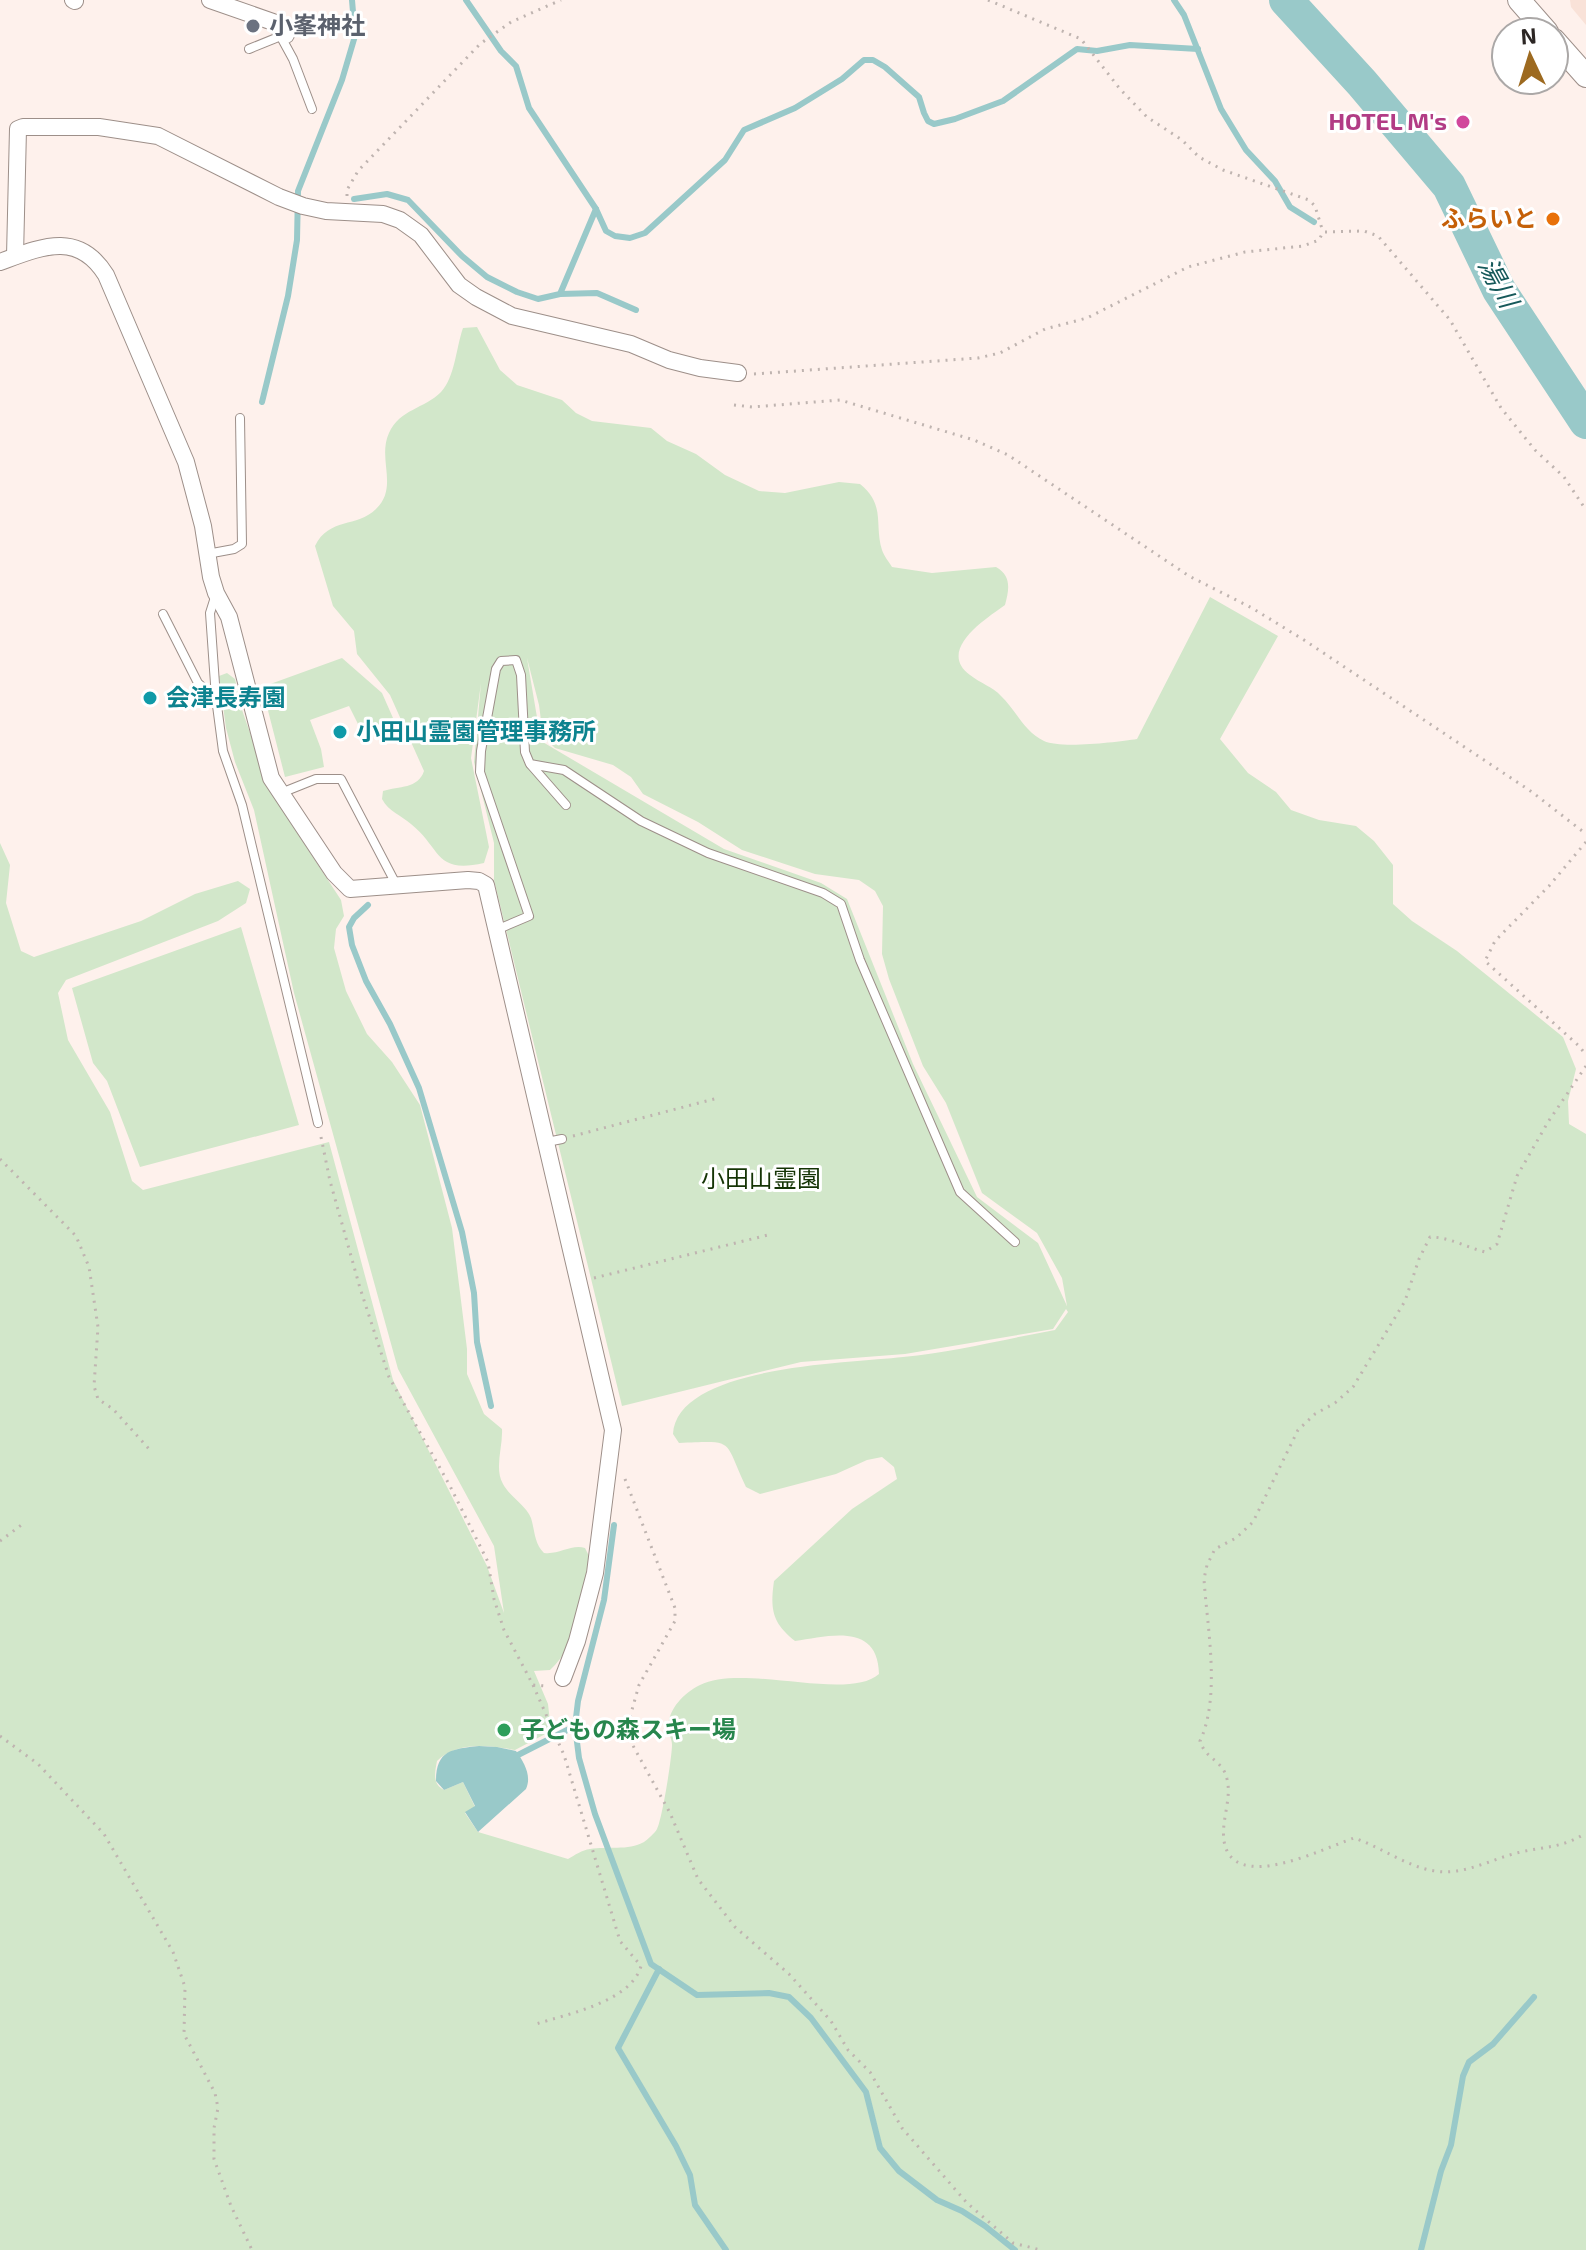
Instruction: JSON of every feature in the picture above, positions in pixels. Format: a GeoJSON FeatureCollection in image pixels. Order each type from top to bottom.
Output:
{"type":"FeatureCollection","features":[{"type":"Feature","properties":{"kind":"main road"},"geometry":{"type":"LineString","coordinates":[[1519,0],[1533,16]]}},
{"type":"Feature","properties":{"kind":"main road"},"geometry":{"type":"LineString","coordinates":[[1570,58],[1586,76]]}},
{"type":"Feature","properties":{"kind":"street"},"geometry":{"type":"LineString","coordinates":[[210,0],[229,3],[273,22],[284,36]]}},
{"type":"Feature","properties":{"kind":"street"},"geometry":{"type":"LineString","coordinates":[[563,1678],[577,1641],[595,1573],[613,1430],[554,1141],[486,885],[479,881],[350,889],[334,873],[271,778],[229,617],[216,593],[186,462],[101,268],[89,254],[70,246],[51,246],[8,259],[18,129],[99,127],[158,136],[279,197],[326,211],[383,214],[400,220],[421,235],[459,285],[512,316],[631,344],[669,360],[700,368],[738,373]]}},
{"type":"Feature","properties":{"kind":"lane"},"geometry":{"type":"LineString","coordinates":[[249,49],[318,21]]}},
{"type":"Feature","properties":{"kind":"lane"},"geometry":{"type":"LineString","coordinates":[[284,36],[312,109]]}},
{"type":"Feature","properties":{"kind":"lane"},"geometry":{"type":"LineString","coordinates":[[207,554],[234,549],[242,544],[240,418]]}},
{"type":"Feature","properties":{"kind":"lane"},"geometry":{"type":"LineString","coordinates":[[216,593],[210,613],[223,751],[244,812],[318,1123]]}},
{"type":"Feature","properties":{"kind":"lane"},"geometry":{"type":"LineString","coordinates":[[163,614],[198,683],[216,698]]}},
{"type":"Feature","properties":{"kind":"lane"},"geometry":{"type":"LineString","coordinates":[[496,930],[529,916],[480,772],[496,669],[501,661],[516,660],[519,665],[525,752],[530,764],[566,805]]}},
{"type":"Feature","properties":{"kind":"lane"},"geometry":{"type":"LineString","coordinates":[[530,764],[564,770],[641,821],[708,853],[823,893],[841,904],[860,960],[960,1192],[1015,1242]]}},
{"type":"Feature","properties":{"kind":"lane"},"geometry":{"type":"LineString","coordinates":[[281,793],[316,779],[341,779],[398,887]]}},
{"type":"Feature","properties":{"kind":"path"},"geometry":{"type":"LineString","coordinates":[[347,212],[347,190],[358,171],[455,68],[494,32],[561,0]]}},
{"type":"Feature","properties":{"kind":"path"},"geometry":{"type":"LineString","coordinates":[[738,373],[758,375],[978,358],[1000,353],[1045,329],[1087,318],[1188,267],[1245,252],[1303,246],[1319,240],[1323,232],[1315,206],[1309,200],[1223,170],[1199,157],[1182,140],[1147,117],[1120,89],[1081,39],[988,0]]}},
{"type":"Feature","properties":{"kind":"path"},"geometry":{"type":"LineString","coordinates":[[1323,232],[1364,231],[1378,236],[1450,320],[1501,408],[1535,450],[1564,477],[1586,510]]}},
{"type":"Feature","properties":{"kind":"path"},"geometry":{"type":"LineString","coordinates":[[734,405],[752,407],[840,400],[974,440],[1008,455],[1189,576],[1252,608],[1304,640],[1532,792],[1586,834]]}},
{"type":"Feature","properties":{"kind":"path"},"geometry":{"type":"LineString","coordinates":[[1586,842],[1549,886],[1495,941],[1485,961],[1586,1055]]}},
{"type":"Feature","properties":{"kind":"path"},"geometry":{"type":"LineString","coordinates":[[1586,1066],[1548,1122],[1517,1176],[1497,1244],[1485,1252],[1464,1247],[1445,1237],[1430,1237],[1405,1301],[1353,1387],[1298,1430],[1253,1522],[1236,1538],[1215,1549],[1204,1579],[1210,1697],[1206,1728],[1200,1741],[1203,1752],[1217,1762],[1225,1773],[1229,1785],[1223,1824],[1224,1842],[1229,1856],[1242,1864],[1262,1868],[1278,1865],[1354,1838],[1420,1868],[1438,1872],[1461,1870],[1522,1851],[1568,1844],[1586,1833]]}},
{"type":"Feature","properties":{"kind":"path"},"geometry":{"type":"LineString","coordinates":[[554,1141],[718,1098]]}},
{"type":"Feature","properties":{"kind":"path"},"geometry":{"type":"LineString","coordinates":[[318,1123],[330,1181],[389,1377],[488,1562],[494,1599],[504,1630],[564,1755],[620,1941],[641,1966],[639,1976],[613,1998],[536,2024]]}},
{"type":"Feature","properties":{"kind":"path"},"geometry":{"type":"LineString","coordinates":[[0,1159],[76,1236],[89,1267],[98,1327],[94,1386],[98,1399],[113,1409],[150,1450]]}},
{"type":"Feature","properties":{"kind":"path"},"geometry":{"type":"LineString","coordinates":[[584,1280],[772,1234]]}},
{"type":"Feature","properties":{"kind":"path"},"geometry":{"type":"LineString","coordinates":[[611,1458],[618,1460],[675,1608],[675,1621],[639,1685],[628,1724],[631,1742],[670,1813],[698,1879],[735,1927],[789,1974],[831,2021],[848,2050],[870,2072],[902,2128],[967,2203],[1013,2243],[1041,2250]]}},
{"type":"Feature","properties":{"kind":"path"},"geometry":{"type":"LineString","coordinates":[[0,1541],[24,1523]]}},
{"type":"Feature","properties":{"kind":"path"},"geometry":{"type":"LineString","coordinates":[[533,1685],[553,1686],[563,1678]]}},
{"type":"Feature","properties":{"kind":"path"},"geometry":{"type":"LineString","coordinates":[[0,1736],[38,1764],[104,1834],[173,1952],[185,1987],[184,2034],[215,2093],[218,2108],[214,2128],[214,2159],[231,2206],[252,2250]]}},
{"type":"Feature","properties":{"kind":"shaded area"},"geometry":{"type":"Polygon","coordinates":[[[1570,0],[1586,0],[1586,25],[1571,7],[1570,0]]]}},
{"type":"Feature","properties":{"kind":"green space","name":"小田山霊園"},"geometry":{"type":"Polygon","coordinates":[[[477,327],[500,370],[517,385],[562,400],[576,413],[592,421],[651,428],[725,475],[759,491],[785,493],[839,482],[860,484],[876,507],[882,550],[892,567],[932,573],[996,567],[1005,575],[1008,584],[1005,605],[977,626],[961,645],[961,665],[970,675],[998,693],[1031,732],[1044,741],[1076,745],[1137,739],[1210,597],[1278,636],[1220,739],[1248,773],[1276,792],[1291,810],[1319,820],[1356,826],[1374,841],[1393,865],[1393,904],[1412,921],[1457,951],[1563,1037],[1576,1069],[1568,1101],[1569,1124],[1586,1134],[1586,2250],[0,2250],[0,843],[10,865],[6,903],[21,951],[34,957],[141,921],[195,894],[238,881],[250,889],[246,903],[218,921],[66,980],[58,993],[68,1040],[110,1112],[132,1181],[143,1190],[329,1142],[393,1380],[487,1566],[504,1613],[494,1546],[398,1369],[294,993],[254,810],[235,762],[226,728],[219,676],[227,673],[235,679],[241,707],[271,793],[341,900],[344,916],[336,929],[334,948],[346,991],[367,1034],[392,1062],[420,1105],[452,1228],[467,1349],[467,1374],[484,1414],[502,1429],[500,1478],[529,1513],[544,1553],[580,1547],[585,1548],[589,1556],[578,1617],[568,1646],[550,1670],[534,1671],[548,1704],[551,1731],[515,1750],[464,1747],[437,1761],[435,1777],[440,1787],[444,1790],[463,1782],[475,1807],[465,1813],[478,1832],[568,1859],[597,1848],[638,1845],[653,1834],[659,1823],[672,1752],[669,1720],[674,1707],[688,1692],[719,1679],[844,1684],[864,1682],[879,1674],[876,1657],[870,1646],[861,1639],[836,1636],[795,1641],[781,1628],[774,1615],[773,1591],[774,1581],[852,1509],[897,1479],[894,1467],[882,1457],[867,1460],[836,1474],[760,1494],[746,1487],[725,1446],[710,1442],[679,1443],[673,1434],[682,1411],[703,1394],[734,1381],[809,1366],[941,1352],[1055,1330],[1068,1312],[1066,1309],[1053,1329],[905,1354],[801,1362],[622,1406],[494,880],[494,843],[474,762],[481,683],[471,758],[489,847],[484,863],[456,865],[440,857],[421,833],[382,799],[383,791],[413,784],[424,771],[390,695],[357,654],[354,631],[333,606],[315,546],[328,531],[368,515],[383,500],[389,433],[399,419],[434,398],[446,386],[463,328],[477,327]],[[527,658],[541,741],[724,849],[821,883],[847,899],[913,1064],[977,1197],[1038,1243],[1067,1306],[1062,1278],[1037,1233],[982,1193],[946,1103],[923,1066],[882,954],[883,906],[875,891],[859,880],[815,874],[742,850],[698,822],[643,794],[631,777],[613,765],[555,748],[543,736],[527,658]]]}},
{"type":"Feature","properties":{"kind":"green space"},"geometry":{"type":"Polygon","coordinates":[[[342,658],[382,693],[393,718],[362,732],[349,706],[310,720],[324,767],[285,777],[262,687],[342,658]]]}},
{"type":"Feature","properties":{"kind":"green space"},"geometry":{"type":"Polygon","coordinates":[[[241,927],[299,1125],[140,1167],[107,1081],[93,1063],[72,988],[241,927]]]}},
{"type":"Feature","properties":{"kind":"water"},"geometry":{"type":"Polygon","coordinates":[[[479,1746],[516,1751],[528,1779],[526,1789],[478,1832],[465,1812],[475,1806],[463,1782],[444,1790],[436,1781],[442,1757],[454,1750],[479,1746]]]}},
{"type":"Feature","properties":{"kind":"waterway"},"geometry":{"type":"LineString","coordinates":[[262,402],[288,296],[297,240],[298,191],[342,80],[355,36],[352,0]]}},
{"type":"Feature","properties":{"kind":"waterway"},"geometry":{"type":"LineString","coordinates":[[466,0],[501,51],[516,66],[529,108],[596,209],[606,231],[630,238],[645,233],[725,160],[744,130],[795,108],[842,79],[864,60],[873,60],[885,67],[919,97],[928,121],[934,124],[1003,101],[1077,49],[1097,51],[1130,45],[1198,49]]}},
{"type":"Feature","properties":{"kind":"waterway"},"geometry":{"type":"LineString","coordinates":[[1174,0],[1184,15],[1221,109],[1246,150],[1275,181],[1290,207],[1314,222]]}},
{"type":"Feature","properties":{"kind":"waterway","name":"湯川"},"geometry":{"type":"LineString","coordinates":[[1286,0],[1362,83],[1449,186],[1499,290],[1586,422]]}},
{"type":"Feature","properties":{"kind":"waterway"},"geometry":{"type":"LineString","coordinates":[[354,199],[387,194],[408,200],[462,256],[487,277],[538,299],[560,294],[596,209]]}},
{"type":"Feature","properties":{"kind":"waterway"},"geometry":{"type":"LineString","coordinates":[[560,294],[597,293],[636,310]]}},
{"type":"Feature","properties":{"kind":"waterway"},"geometry":{"type":"LineString","coordinates":[[368,905],[349,927],[352,945],[366,981],[390,1024],[419,1088],[462,1232],[474,1293],[477,1342],[491,1406]]}},
{"type":"Feature","properties":{"kind":"waterway"},"geometry":{"type":"LineString","coordinates":[[614,1525],[604,1600],[578,1701],[575,1726],[579,1758],[595,1814],[651,1964],[697,1995],[769,1993],[789,1997],[811,2018],[866,2092],[880,2148],[899,2171],[937,2200],[985,2226],[1015,2250]]}},
{"type":"Feature","properties":{"kind":"waterway"},"geometry":{"type":"LineString","coordinates":[[518,1755],[575,1726]]}},
{"type":"Feature","properties":{"kind":"waterway"},"geometry":{"type":"LineString","coordinates":[[659,1969],[618,2048],[676,2146],[690,2175],[695,2205],[726,2250]]}},
{"type":"Feature","properties":{"kind":"waterway"},"geometry":{"type":"LineString","coordinates":[[1421,2250],[1441,2171],[1451,2145],[1463,2076],[1469,2062],[1493,2044],[1534,1997]]}},
{"type":"Feature","properties":{"kind":"place","name":"小峯神社"},"geometry":{"type":"Point","coordinates":[253,26]}},
{"type":"Feature","properties":{"kind":"place","name":"HOTEL M's"},"geometry":{"type":"Point","coordinates":[1463,122]}},
{"type":"Feature","properties":{"kind":"place","name":"ふらいと"},"geometry":{"type":"Point","coordinates":[1553,219]}},
{"type":"Feature","properties":{"kind":"place","name":"会津長寿園"},"geometry":{"type":"Point","coordinates":[150,698]}},
{"type":"Feature","properties":{"kind":"place","name":"小田山霊園管理事務所"},"geometry":{"type":"Point","coordinates":[340,732]}},
{"type":"Feature","properties":{"kind":"place","name":"子どもの森スキー場"},"geometry":{"type":"Point","coordinates":[504,1730]}}]}
